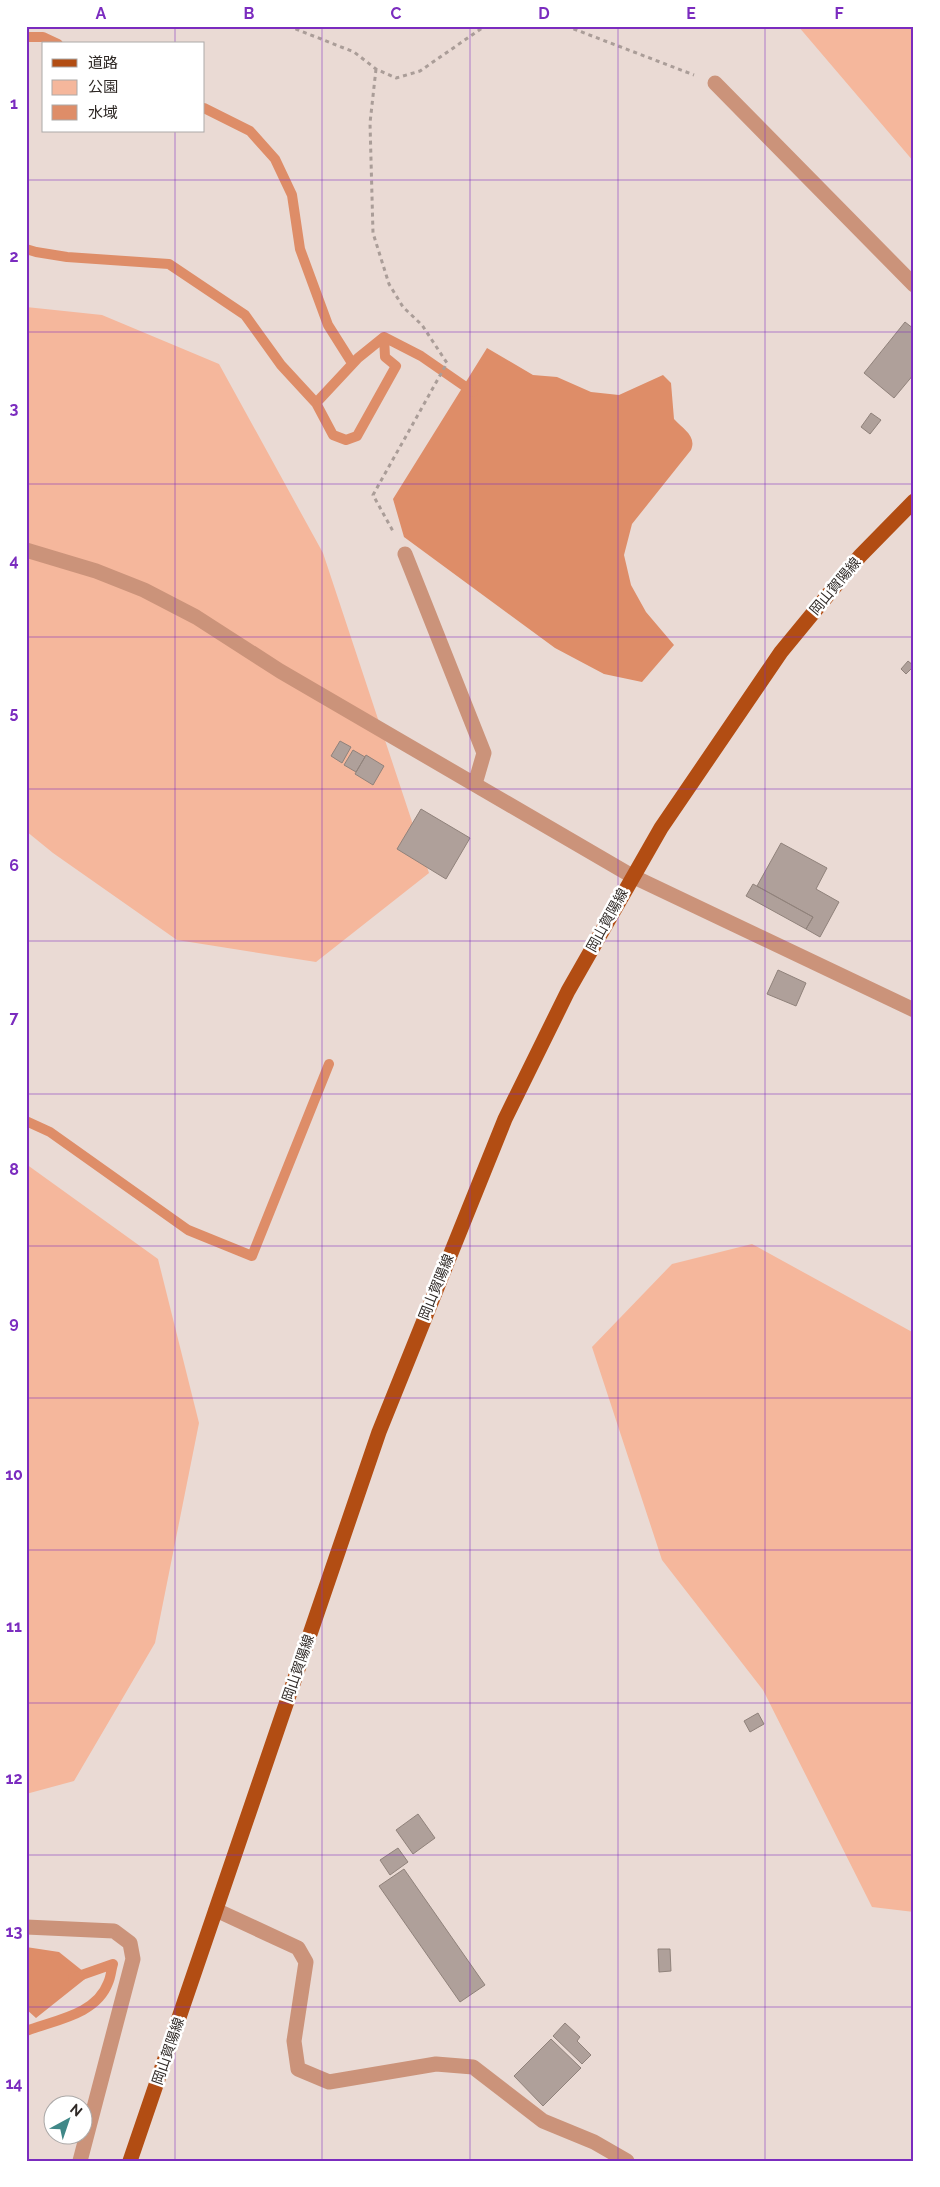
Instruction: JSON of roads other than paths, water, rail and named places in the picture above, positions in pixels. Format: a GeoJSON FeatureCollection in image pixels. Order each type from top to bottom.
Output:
{"type":"FeatureCollection","features":[{"type":"Feature","properties":{"kind":"main road","name":"岡山賀陽線"},"geometry":{"type":"LineString","coordinates":[[130,2161],[379,1432],[505,1120],[568,991],[632,876],[662,828],[780,652],[860,556],[914,501]]}},
{"type":"Feature","properties":{"kind":"street"},"geometry":{"type":"LineString","coordinates":[[714,83],[914,285]]}},
{"type":"Feature","properties":{"kind":"street"},"geometry":{"type":"LineString","coordinates":[[26,550],[96,570],[144,590],[187,613],[280,670],[632,876],[914,1010]]}},
{"type":"Feature","properties":{"kind":"street"},"geometry":{"type":"LineString","coordinates":[[405,554],[484,753],[475,784]]}},
{"type":"Feature","properties":{"kind":"street"},"geometry":{"type":"LineString","coordinates":[[216,1910],[298,1948],[306,1962],[294,2041],[298,2069],[330,2082],[436,2064],[473,2067],[542,2121],[594,2142],[628,2161]]}},
{"type":"Feature","properties":{"kind":"street"},"geometry":{"type":"LineString","coordinates":[[26,1927],[114,1931],[130,1943],[132,1959],[80,2161]]}},
{"type":"Feature","properties":{"kind":"water"},"geometry":{"type":"Polygon","coordinates":[[[487,348],[533,375],[557,377],[591,392],[619,395],[663,375],[671,383],[674,419],[691,437],[691,450],[632,524],[624,555],[631,585],[646,612],[674,645],[642,682],[604,674],[555,648],[404,537],[393,499],[487,348]]]}},
{"type":"Feature","properties":{"kind":"water"},"geometry":{"type":"Polygon","coordinates":[[[26,1947],[59,1952],[84,1972],[85,1979],[36,2018],[26,2009],[26,1947]]]}},
{"type":"Feature","properties":{"kind":"waterway"},"geometry":{"type":"LineString","coordinates":[[26,37],[43,37],[54,42]]}},
{"type":"Feature","properties":{"kind":"waterway"},"geometry":{"type":"LineString","coordinates":[[205,108],[250,131],[275,159],[292,195],[300,249],[328,325],[352,363]]}},
{"type":"Feature","properties":{"kind":"waterway"},"geometry":{"type":"LineString","coordinates":[[26,249],[67,257],[169,264],[245,315],[281,365],[316,403],[333,435],[346,440],[357,436],[396,366],[385,357],[384,337],[421,356],[473,392]]}},
{"type":"Feature","properties":{"kind":"waterway"},"geometry":{"type":"LineString","coordinates":[[316,403],[358,358],[384,337]]}},
{"type":"Feature","properties":{"kind":"waterway"},"geometry":{"type":"LineString","coordinates":[[26,1121],[50,1132],[188,1230],[252,1256],[329,1064]]}},
{"type":"Feature","properties":{"kind":"waterway"},"geometry":{"type":"LineString","coordinates":[[26,2031],[73,2015],[94,2002],[102,1994],[108,1983],[113,1964],[73,1978]]}}]}
